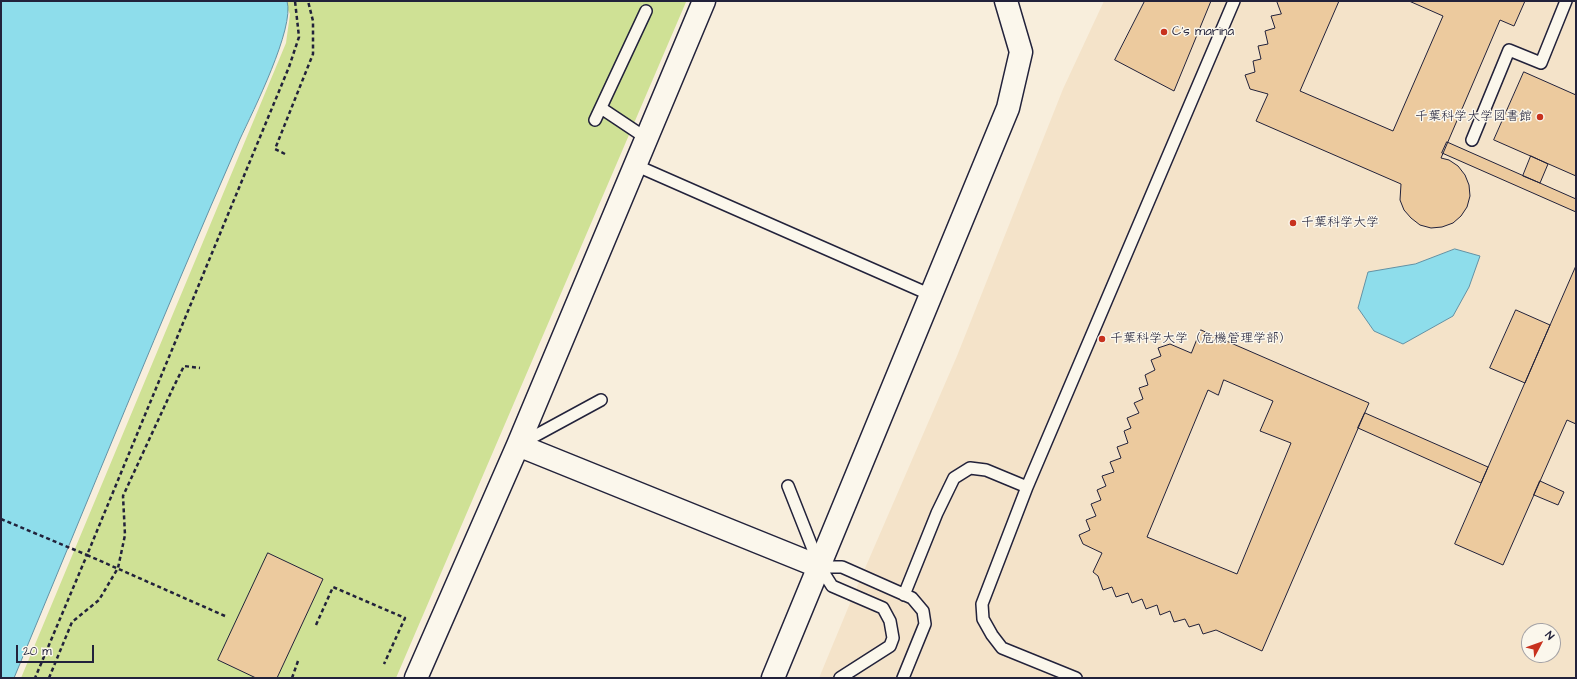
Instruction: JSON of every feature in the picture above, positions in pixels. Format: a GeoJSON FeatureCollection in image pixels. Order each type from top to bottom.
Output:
{"type":"FeatureCollection","features":[{"type":"Feature","properties":{"kind":"street"},"geometry":{"type":"LineString","coordinates":[[416,678],[518,445],[704,1]]}},
{"type":"Feature","properties":{"kind":"street"},"geometry":{"type":"LineString","coordinates":[[773,678],[1008,108],[1021,52],[1006,1]]}},
{"type":"Feature","properties":{"kind":"street"},"geometry":{"type":"LineString","coordinates":[[518,445],[820,567]]}},
{"type":"Feature","properties":{"kind":"lane"},"geometry":{"type":"LineString","coordinates":[[1076,678],[1002,648],[992,635],[983,619],[982,604],[1027,487],[1234,1]]}},
{"type":"Feature","properties":{"kind":"lane"},"geometry":{"type":"LineString","coordinates":[[1472,140],[1509,50],[1541,63],[1566,1]]}},
{"type":"Feature","properties":{"kind":"lane"},"geometry":{"type":"LineString","coordinates":[[595,120],[646,11]]}},
{"type":"Feature","properties":{"kind":"lane"},"geometry":{"type":"LineString","coordinates":[[601,108],[646,138]]}},
{"type":"Feature","properties":{"kind":"lane"},"geometry":{"type":"LineString","coordinates":[[635,166],[932,295]]}},
{"type":"Feature","properties":{"kind":"lane"},"geometry":{"type":"LineString","coordinates":[[518,445],[601,400]]}},
{"type":"Feature","properties":{"kind":"lane"},"geometry":{"type":"LineString","coordinates":[[904,595],[937,513],[954,478],[970,468],[986,470],[1027,487]]}},
{"type":"Feature","properties":{"kind":"lane"},"geometry":{"type":"LineString","coordinates":[[788,486],[820,567],[832,586],[883,608],[890,621],[893,638],[890,646],[840,678]]}},
{"type":"Feature","properties":{"kind":"lane"},"geometry":{"type":"LineString","coordinates":[[820,567],[842,567],[912,598],[923,611],[925,624],[902,678]]}},
{"type":"Feature","properties":{"kind":"path"},"geometry":{"type":"LineString","coordinates":[[35,678],[289,67],[299,37],[295,1]]}},
{"type":"Feature","properties":{"kind":"path"},"geometry":{"type":"LineString","coordinates":[[285,154],[275,149],[312,54],[313,21],[308,1]]}},
{"type":"Feature","properties":{"kind":"path"},"geometry":{"type":"LineString","coordinates":[[49,678],[72,622],[99,600],[118,568],[125,535],[123,496],[173,388],[184,366],[200,368]]}},
{"type":"Feature","properties":{"kind":"path"},"geometry":{"type":"LineString","coordinates":[[1,519],[118,568],[225,616]]}},
{"type":"Feature","properties":{"kind":"path"},"geometry":{"type":"LineString","coordinates":[[316,625],[333,587],[405,618],[384,664]]}},
{"type":"Feature","properties":{"kind":"path"},"geometry":{"type":"LineString","coordinates":[[292,678],[298,661]]}},
{"type":"Feature","properties":{"kind":"shaded area","name":"千葉科学大学"},"geometry":{"type":"Polygon","coordinates":[[[1104,1],[1576,1],[1576,678],[819,678],[957,356],[1063,89],[1104,1]]]}},
{"type":"Feature","properties":{"kind":"green space"},"geometry":{"type":"Polygon","coordinates":[[[283,1],[686,2],[396,678],[21,678],[286,43],[290,14],[283,1]]]}},
{"type":"Feature","properties":{"kind":"water"},"geometry":{"type":"Polygon","coordinates":[[[1,1],[287,1],[288,14],[279,49],[263,90],[182,273],[14,678],[1,678],[1,1]]]}},
{"type":"Feature","properties":{"kind":"water"},"geometry":{"type":"Polygon","coordinates":[[[1455,249],[1480,256],[1469,287],[1453,316],[1403,344],[1374,331],[1358,308],[1368,272],[1415,264],[1455,249]]]}},
{"type":"Feature","properties":{"kind":"building","name":"C's marina"},"geometry":{"type":"Polygon","coordinates":[[[1145,1],[1211,1],[1174,91],[1115,60],[1145,1]]]}},
{"type":"Feature","properties":{"kind":"building"},"geometry":{"type":"Polygon","coordinates":[[[1277,1],[1339,1],[1300,91],[1393,131],[1443,16],[1409,1],[1525,1],[1514,26],[1500,20],[1441,158],[1449,160],[1458,166],[1465,175],[1469,185],[1470,196],[1467,207],[1461,216],[1453,223],[1442,227],[1431,228],[1420,225],[1404,210],[1400,200],[1401,184],[1256,121],[1268,94],[1250,89],[1245,75],[1255,72],[1253,61],[1261,59],[1258,46],[1268,44],[1265,31],[1275,28],[1271,16],[1281,14],[1277,1]]]}},
{"type":"Feature","properties":{"kind":"building","name":"千葉科学大学図書館"},"geometry":{"type":"Polygon","coordinates":[[[1524,72],[1576,95],[1576,176],[1494,140],[1524,72]]]}},
{"type":"Feature","properties":{"kind":"building"},"geometry":{"type":"Polygon","coordinates":[[[1447,142],[1576,199],[1576,212],[1442,153],[1447,142]]]}},
{"type":"Feature","properties":{"kind":"building"},"geometry":{"type":"Polygon","coordinates":[[[1531,156],[1548,164],[1540,183],[1523,176],[1531,156]]]}},
{"type":"Feature","properties":{"kind":"building"},"geometry":{"type":"Polygon","coordinates":[[[1576,266],[1576,424],[1567,420],[1503,565],[1455,544],[1576,266]]]}},
{"type":"Feature","properties":{"kind":"building"},"geometry":{"type":"Polygon","coordinates":[[[1516,310],[1550,325],[1525,383],[1490,368],[1516,310]]]}},
{"type":"Feature","properties":{"kind":"building"},"geometry":{"type":"Polygon","coordinates":[[[1201,330],[1369,403],[1262,651],[1216,630],[1203,634],[1199,624],[1189,627],[1185,619],[1174,622],[1170,611],[1160,615],[1157,605],[1146,609],[1142,599],[1132,603],[1128,593],[1116,597],[1112,587],[1103,590],[1098,576],[1093,572],[1102,553],[1083,544],[1079,535],[1090,530],[1086,520],[1096,516],[1091,504],[1101,500],[1097,490],[1106,486],[1102,476],[1114,472],[1110,462],[1121,458],[1117,447],[1128,443],[1124,431],[1131,428],[1127,418],[1139,413],[1134,403],[1143,399],[1139,388],[1148,385],[1145,375],[1155,370],[1151,360],[1161,356],[1158,348],[1170,344],[1191,353],[1201,330]],[[1224,380],[1218,395],[1208,390],[1147,537],[1237,574],[1291,443],[1260,431],[1273,401],[1224,380]]]}},
{"type":"Feature","properties":{"kind":"building"},"geometry":{"type":"Polygon","coordinates":[[[1365,413],[1488,467],[1481,483],[1358,428],[1365,413]]]}},
{"type":"Feature","properties":{"kind":"building"},"geometry":{"type":"Polygon","coordinates":[[[1540,481],[1564,492],[1558,505],[1534,495],[1540,481]]]}},
{"type":"Feature","properties":{"kind":"building"},"geometry":{"type":"Polygon","coordinates":[[[268,553],[323,579],[277,678],[256,678],[218,660],[268,553]]]}},
{"type":"Feature","properties":{"kind":"place","name":"C's marina"},"geometry":{"type":"Point","coordinates":[1164,32]}},
{"type":"Feature","properties":{"kind":"place","name":"千葉科学大学図書館"},"geometry":{"type":"Point","coordinates":[1540,117]}},
{"type":"Feature","properties":{"kind":"place","name":"千葉科学大学"},"geometry":{"type":"Point","coordinates":[1293,223]}},
{"type":"Feature","properties":{"kind":"place","name":"千葉科学大学（危機管理学部）"},"geometry":{"type":"Point","coordinates":[1102,339]}}]}
